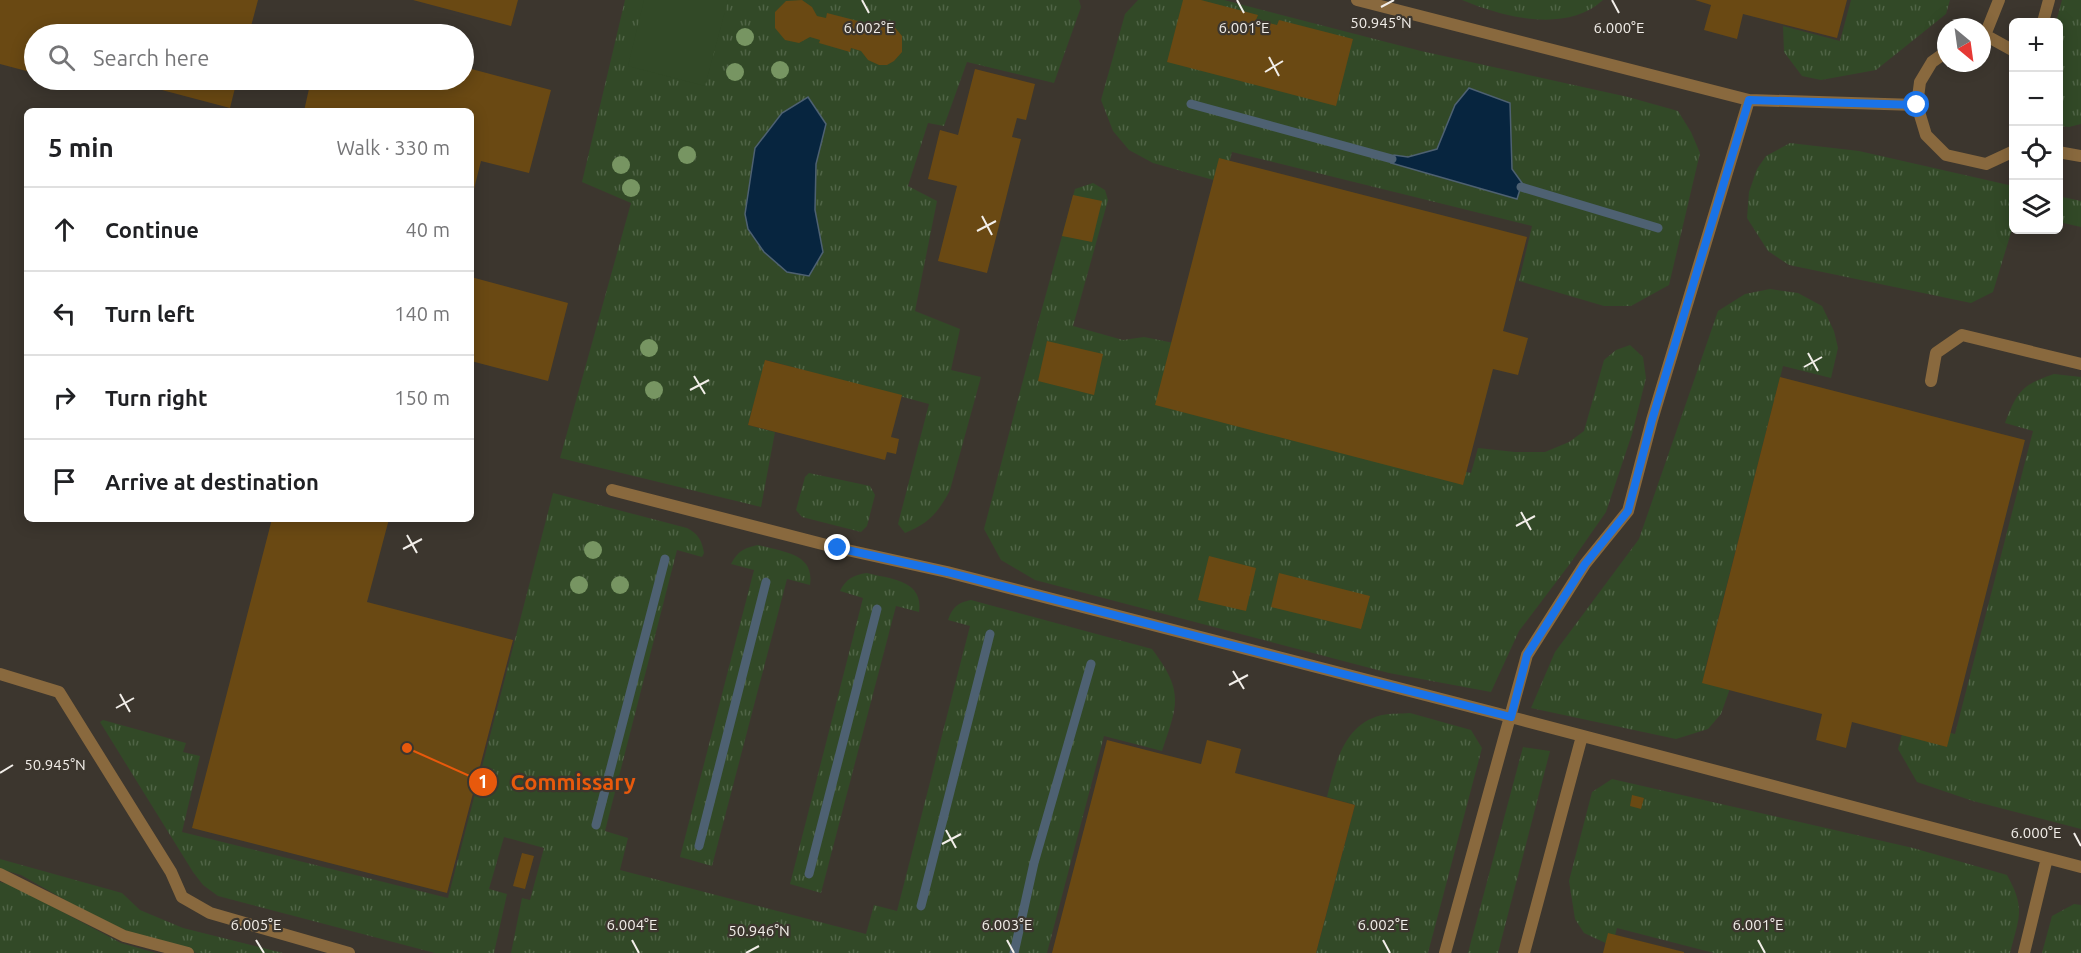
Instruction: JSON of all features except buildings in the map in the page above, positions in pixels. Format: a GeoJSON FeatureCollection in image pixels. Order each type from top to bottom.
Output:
{"type":"FeatureCollection","features":[{"type":"Feature","properties":{"kind":"lane"},"geometry":{"type":"LineString","coordinates":[[1358,0],[1389,4],[1749,100],[1917,105]]}},
{"type":"Feature","properties":{"kind":"lane"},"geometry":{"type":"LineString","coordinates":[[1991,20],[2000,0]]}},
{"type":"Feature","properties":{"kind":"lane"},"geometry":{"type":"LineString","coordinates":[[2044,18],[2049,0]]}},
{"type":"Feature","properties":{"kind":"lane"},"geometry":{"type":"LineString","coordinates":[[1991,39],[2009,49]]}},
{"type":"Feature","properties":{"kind":"lane"},"geometry":{"type":"LineString","coordinates":[[1937,58],[1932,62],[1920,82],[1917,105],[1926,135],[1946,155],[1986,164],[2009,153]]}},
{"type":"Feature","properties":{"kind":"lane"},"geometry":{"type":"LineString","coordinates":[[1445,953],[1527,655],[1585,564],[1628,511],[1652,420],[1749,100]]}},
{"type":"Feature","properties":{"kind":"lane"},"geometry":{"type":"LineString","coordinates":[[2063,153],[2081,156]]}},
{"type":"Feature","properties":{"kind":"lane"},"geometry":{"type":"LineString","coordinates":[[1931,381],[1936,353],[1962,335],[2081,364]]}},
{"type":"Feature","properties":{"kind":"lane"},"geometry":{"type":"LineString","coordinates":[[612,490],[838,548],[947,572],[2081,867]]}},
{"type":"Feature","properties":{"kind":"lane"},"geometry":{"type":"LineString","coordinates":[[0,674],[59,692],[171,872],[182,897],[210,914],[349,953]]}},
{"type":"Feature","properties":{"kind":"lane"},"geometry":{"type":"LineString","coordinates":[[1524,953],[1582,736]]}},
{"type":"Feature","properties":{"kind":"lane"},"geometry":{"type":"LineString","coordinates":[[2024,953],[2047,858]]}},
{"type":"Feature","properties":{"kind":"lane"},"geometry":{"type":"LineString","coordinates":[[0,874],[124,936],[188,953]]}},
{"type":"Feature","properties":{"kind":"green space"},"geometry":{"type":"Polygon","coordinates":[[[625,0],[1079,0],[1081,7],[1054,83],[967,62],[944,126],[928,123],[908,186],[937,201],[915,311],[960,329],[951,370],[981,377],[950,490],[942,505],[932,516],[920,526],[905,533],[898,524],[929,404],[766,360],[748,425],[775,432],[761,507],[560,458],[631,203],[582,182],[625,0]],[[782,113],[823,252],[815,210],[816,164],[826,124],[782,113]]]}},
{"type":"Feature","properties":{"kind":"green space"},"geometry":{"type":"Polygon","coordinates":[[[644,0],[728,0],[705,86],[628,66],[644,0]]]}},
{"type":"Feature","properties":{"kind":"green space"},"geometry":{"type":"Polygon","coordinates":[[[1138,0],[1224,0],[1421,51],[1628,97],[1678,111],[1700,153],[1669,285],[1631,306],[1604,306],[1519,281],[1532,226],[1232,152],[1224,183],[1153,163],[1129,150],[1113,131],[1101,100],[1125,14],[1138,0]]]}},
{"type":"Feature","properties":{"kind":"green space"},"geometry":{"type":"Polygon","coordinates":[[[1462,0],[1603,0],[1571,17],[1534,19],[1496,12],[1462,0]]]}},
{"type":"Feature","properties":{"kind":"green space"},"geometry":{"type":"Polygon","coordinates":[[[1851,0],[1950,0],[1946,14],[1937,18],[1937,21],[1876,70],[1821,80],[1802,76],[1784,52],[1783,26],[1840,41],[1851,0]]]}},
{"type":"Feature","properties":{"kind":"green space"},"geometry":{"type":"Polygon","coordinates":[[[2062,0],[2081,0],[2081,124],[2069,127],[2063,126],[2063,18],[2057,18],[2062,0]]]}},
{"type":"Feature","properties":{"kind":"green space"},"geometry":{"type":"Polygon","coordinates":[[[1790,143],[1859,151],[2009,185],[2011,234],[1993,292],[1971,303],[1789,265],[1768,251],[1747,218],[1749,192],[1757,169],[1766,156],[1790,143]]]}},
{"type":"Feature","properties":{"kind":"green space"},"geometry":{"type":"Polygon","coordinates":[[[1093,183],[1105,190],[1108,200],[1073,326],[1123,340],[1144,337],[1184,345],[1171,399],[1471,473],[1478,448],[1545,452],[1569,442],[1584,431],[1604,360],[1616,350],[1630,345],[1643,357],[1646,378],[1632,434],[1606,512],[1519,631],[1491,692],[1389,673],[1035,580],[1001,560],[984,529],[1075,189],[1093,183]]]}},
{"type":"Feature","properties":{"kind":"green space"},"geometry":{"type":"Polygon","coordinates":[[[2063,197],[2081,201],[2081,227],[2063,223],[2063,197]]]}},
{"type":"Feature","properties":{"kind":"green space"},"geometry":{"type":"Polygon","coordinates":[[[1770,289],[1798,293],[1822,306],[1834,331],[1838,348],[1831,378],[1783,366],[1705,670],[1734,677],[1721,714],[1708,729],[1676,739],[1531,708],[1555,652],[1639,539],[1718,311],[1745,294],[1770,289]]]}},
{"type":"Feature","properties":{"kind":"green space"},"geometry":{"type":"Polygon","coordinates":[[[2054,374],[2081,377],[2081,829],[1973,801],[1917,782],[1898,749],[1905,722],[1955,734],[2033,431],[2005,423],[2017,397],[2027,386],[2054,374]]]}},
{"type":"Feature","properties":{"kind":"green space"},"geometry":{"type":"Polygon","coordinates":[[[809,473],[870,486],[875,495],[867,526],[861,532],[802,517],[796,510],[805,477],[809,473]]]}},
{"type":"Feature","properties":{"kind":"green space"},"geometry":{"type":"Polygon","coordinates":[[[553,493],[687,528],[699,538],[704,553],[702,557],[677,550],[605,831],[628,838],[620,870],[866,934],[874,905],[897,911],[970,626],[948,620],[956,606],[971,600],[1152,649],[1169,676],[1175,698],[1172,721],[1162,751],[1104,736],[1047,953],[511,953],[522,898],[530,900],[544,848],[504,837],[489,889],[507,894],[494,953],[435,953],[218,896],[203,885],[100,722],[103,720],[186,743],[183,752],[200,756],[182,832],[448,898],[553,493]]]}},
{"type":"Feature","properties":{"kind":"green space"},"geometry":{"type":"Polygon","coordinates":[[[758,545],[786,552],[802,560],[810,574],[810,585],[787,579],[712,866],[680,857],[754,570],[731,564],[742,551],[758,545]]]}},
{"type":"Feature","properties":{"kind":"green space"},"geometry":{"type":"Polygon","coordinates":[[[867,573],[895,580],[911,587],[919,601],[919,612],[896,606],[821,893],[790,884],[863,598],[840,591],[850,578],[867,573]]]}},
{"type":"Feature","properties":{"kind":"green space"},"geometry":{"type":"Polygon","coordinates":[[[1410,713],[1471,730],[1482,748],[1428,953],[1316,953],[1355,805],[1327,797],[1338,759],[1343,747],[1358,727],[1385,714],[1410,713]]]}},
{"type":"Feature","properties":{"kind":"green space"},"geometry":{"type":"Polygon","coordinates":[[[1523,747],[1550,751],[1498,953],[1468,953],[1523,747]]]}},
{"type":"Feature","properties":{"kind":"green space"},"geometry":{"type":"Polygon","coordinates":[[[1612,779],[1913,848],[2007,875],[2019,905],[2010,953],[1714,953],[1617,928],[1612,946],[1584,933],[1575,919],[1569,881],[1592,792],[1612,779]]]}},
{"type":"Feature","properties":{"kind":"green space"},"geometry":{"type":"Polygon","coordinates":[[[0,859],[122,893],[140,910],[183,928],[283,953],[197,953],[128,932],[88,913],[21,875],[0,869],[0,859]]]}},
{"type":"Feature","properties":{"kind":"green space"},"geometry":{"type":"Polygon","coordinates":[[[0,882],[12,885],[121,943],[156,953],[0,953],[0,882]]]}},
{"type":"Feature","properties":{"kind":"green space"},"geometry":{"type":"Polygon","coordinates":[[[2074,904],[2081,905],[2081,953],[2042,953],[2052,916],[2074,904]]]}},
{"type":"Feature","properties":{"kind":"water"},"geometry":{"type":"Polygon","coordinates":[[[1469,88],[1510,103],[1512,169],[1522,183],[1517,199],[1391,163],[1394,155],[1408,157],[1437,149],[1455,105],[1469,88]]]}},
{"type":"Feature","properties":{"kind":"water"},"geometry":{"type":"Polygon","coordinates":[[[808,97],[826,124],[816,164],[815,210],[823,252],[809,276],[787,272],[764,252],[748,229],[745,214],[755,148],[782,113],[808,97]]]}},
{"type":"Feature","properties":{"kind":"waterway"},"geometry":{"type":"LineString","coordinates":[[1191,104],[1392,159]]}},
{"type":"Feature","properties":{"kind":"waterway"},"geometry":{"type":"LineString","coordinates":[[1521,187],[1658,228]]}},
{"type":"Feature","properties":{"kind":"waterway"},"geometry":{"type":"LineString","coordinates":[[596,825],[665,559]]}},
{"type":"Feature","properties":{"kind":"waterway"},"geometry":{"type":"LineString","coordinates":[[699,846],[766,582]]}},
{"type":"Feature","properties":{"kind":"waterway"},"geometry":{"type":"LineString","coordinates":[[809,874],[877,609]]}},
{"type":"Feature","properties":{"kind":"waterway"},"geometry":{"type":"LineString","coordinates":[[921,906],[990,634]]}},
{"type":"Feature","properties":{"kind":"waterway"},"geometry":{"type":"LineString","coordinates":[[1014,953],[1034,863],[1091,664]]}},
{"type":"Feature","properties":{"kind":"place","name":"Commissary"},"geometry":{"type":"Point","coordinates":[407,748]}},
{"type":"Feature","properties":{"kind":"route"},"geometry":{"type":"LineString","coordinates":[[838,548],[947,572],[1511,717],[1527,655],[1585,564],[1628,511],[1652,420],[1749,100],[1917,105]]}}]}
